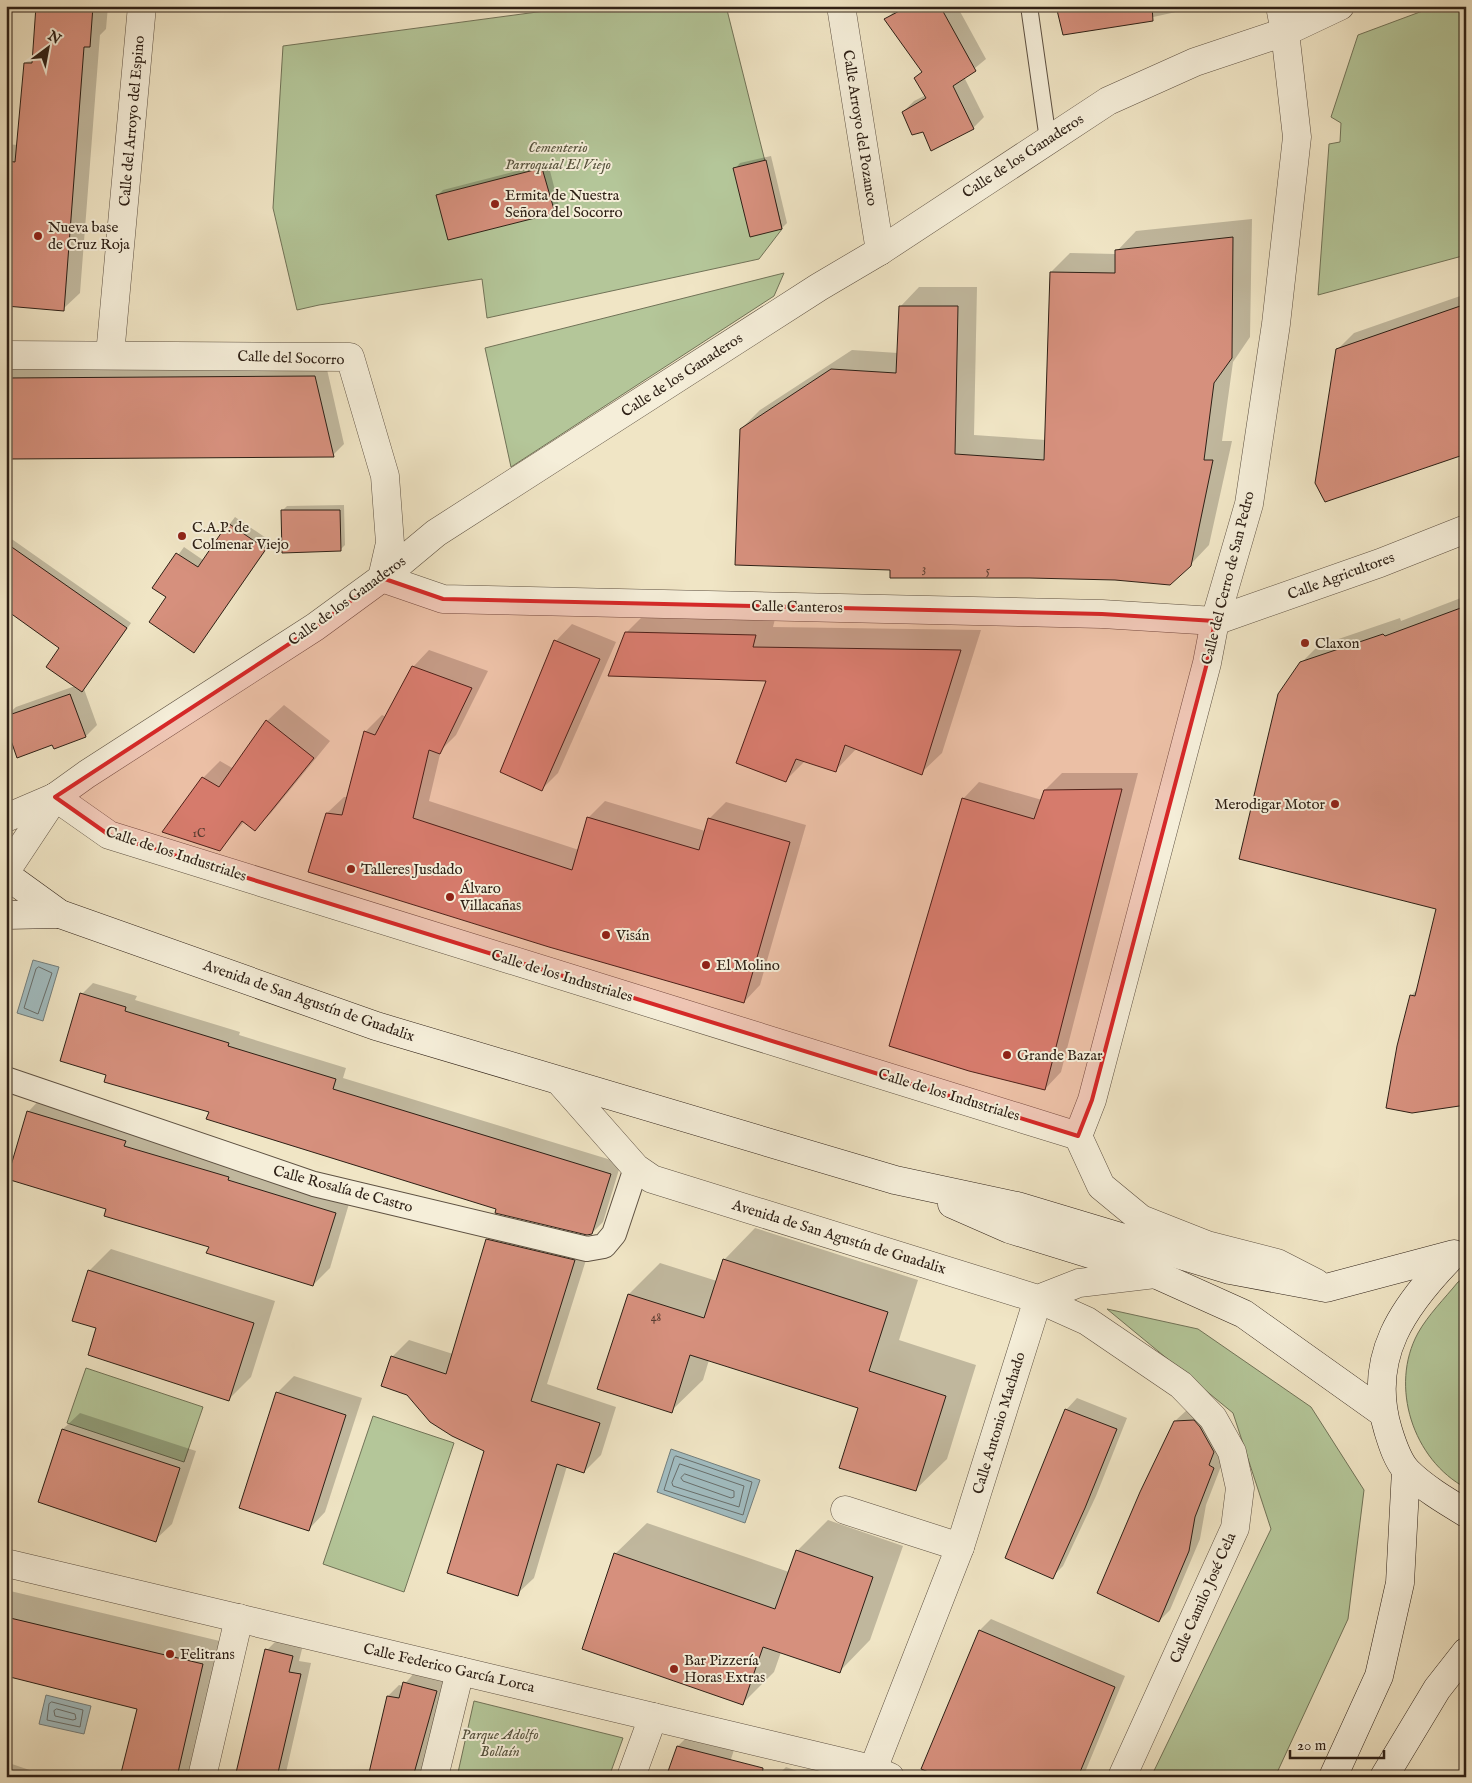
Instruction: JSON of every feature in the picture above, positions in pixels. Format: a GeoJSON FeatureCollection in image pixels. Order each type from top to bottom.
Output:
{"type":"FeatureCollection","features":[{"type":"Feature","properties":{"kind":"street","name":"Calle del Arroyo del Espino"},"geometry":{"type":"LineString","coordinates":[[110,354],[142,6]]}},
{"type":"Feature","properties":{"kind":"street","name":"Calle Arroyo del Pozanco"},"geometry":{"type":"LineString","coordinates":[[840,6],[880,251]]}},
{"type":"Feature","properties":{"kind":"street","name":"Calle de los Ganaderos"},"geometry":{"type":"LineString","coordinates":[[6,818],[55,798],[87,774],[315,627],[382,578],[436,533],[819,287],[880,251],[1108,101],[1195,62],[1283,19],[1340,6]]}},
{"type":"Feature","properties":{"kind":"street","name":"Calle del Cerro de San Pedro"},"geometry":{"type":"LineString","coordinates":[[1078,1136],[1095,1090],[1208,663],[1215,620],[1248,504],[1276,324],[1297,137],[1283,19]]}},
{"type":"Feature","properties":{"kind":"street","name":"Calle del Socorro"},"geometry":{"type":"LineString","coordinates":[[6,356],[110,354],[350,357],[385,476],[390,543],[382,578]]}},
{"type":"Feature","properties":{"kind":"street","name":"Calle Agricultores"},"geometry":{"type":"LineString","coordinates":[[1215,620],[1380,563],[1466,530]]}},
{"type":"Feature","properties":{"kind":"street","name":"Calle Canteros"},"geometry":{"type":"LineString","coordinates":[[382,578],[443,599],[1102,614],[1215,620]]}},
{"type":"Feature","properties":{"kind":"street","name":"Calle de los Ganaderos"},"geometry":{"type":"LineString","coordinates":[[6,871],[55,798]]}},
{"type":"Feature","properties":{"kind":"street","name":"Calle de los Industriales"},"geometry":{"type":"LineString","coordinates":[[55,798],[109,835],[1078,1136]]}},
{"type":"Feature","properties":{"kind":"street","name":"Avenida de San Agustín de Guadalix"},"geometry":{"type":"LineString","coordinates":[[6,875],[60,914],[376,1026],[561,1083],[895,1180],[1018,1206],[1230,1270],[1326,1288],[1460,1249]]}},
{"type":"Feature","properties":{"kind":"street","name":"Avenida de San Agustín de Guadalix"},"geometry":{"type":"LineString","coordinates":[[6,915],[60,914]]}},
{"type":"Feature","properties":{"kind":"street","name":"Calle Rosalía de Castro"},"geometry":{"type":"LineString","coordinates":[[6,1079],[314,1184],[587,1249],[604,1246],[614,1234],[636,1168]]}},
{"type":"Feature","properties":{"kind":"street","name":"Avenida de San Agustín de Guadalix"},"geometry":{"type":"LineString","coordinates":[[561,1083],[636,1168],[652,1179],[1038,1299]]}},
{"type":"Feature","properties":{"kind":"street"},"geometry":{"type":"LineString","coordinates":[[1078,1136],[1101,1186],[1141,1219],[1207,1245],[1277,1264],[1326,1288]]}},
{"type":"Feature","properties":{"kind":"street","name":"Avenida de San Agustín de Guadalix"},"geometry":{"type":"LineString","coordinates":[[895,1180],[1010,1229],[1155,1274],[1244,1314],[1383,1413]]}},
{"type":"Feature","properties":{"kind":"street"},"geometry":{"type":"LineString","coordinates":[[1460,1249],[1424,1284],[1399,1320],[1382,1368],[1383,1413],[1393,1447],[1406,1470],[1466,1513]]}},
{"type":"Feature","properties":{"kind":"street"},"geometry":{"type":"LineString","coordinates":[[1038,1299],[1079,1283],[1155,1274]]}},
{"type":"Feature","properties":{"kind":"street","name":"Calle Antonio Machado"},"geometry":{"type":"LineString","coordinates":[[877,1774],[960,1548],[1038,1299]]}},
{"type":"Feature","properties":{"kind":"street","name":"Calle Camilo José Cela"},"geometry":{"type":"LineString","coordinates":[[1038,1299],[1087,1321],[1181,1385],[1213,1418],[1232,1452],[1240,1488],[1235,1528],[1122,1777]]}},
{"type":"Feature","properties":{"kind":"street"},"geometry":{"type":"LineString","coordinates":[[1333,1777],[1379,1676],[1400,1583],[1406,1470]]}},
{"type":"Feature","properties":{"kind":"street"},"geometry":{"type":"LineString","coordinates":[[845,1510],[960,1548]]}},
{"type":"Feature","properties":{"kind":"street","name":"Calle Federico García Lorca"},"geometry":{"type":"LineString","coordinates":[[6,1563],[653,1717],[877,1774]]}},
{"type":"Feature","properties":{"kind":"street"},"geometry":{"type":"LineString","coordinates":[[202,1777],[239,1618]]}},
{"type":"Feature","properties":{"kind":"street"},"geometry":{"type":"LineString","coordinates":[[1384,1777],[1437,1689],[1466,1652]]}},
{"type":"Feature","properties":{"kind":"street"},"geometry":{"type":"LineString","coordinates":[[434,1777],[460,1671]]}},
{"type":"Feature","properties":{"kind":"street"},"geometry":{"type":"LineString","coordinates":[[631,1777],[653,1717]]}},
{"type":"Feature","properties":{"kind":"lane"},"geometry":{"type":"LineString","coordinates":[[1029,6],[1048,140]]}},
{"type":"Feature","properties":{"kind":"highlighted area"},"geometry":{"type":"Polygon","coordinates":[[[382,578],[443,599],[1102,614],[1215,621],[1207,663],[1092,1100],[1078,1136],[109,835],[55,797],[315,627],[382,578]]]}},
{"type":"Feature","properties":{"kind":"green space","name":"Cementerio Parroquial El Viejo"},"geometry":{"type":"Polygon","coordinates":[[[582,6],[726,6],[782,229],[759,259],[487,318],[482,279],[297,310],[273,208],[283,46],[582,6]]]}},
{"type":"Feature","properties":{"kind":"green space"},"geometry":{"type":"Polygon","coordinates":[[[1436,6],[1466,6],[1466,255],[1318,295],[1329,144],[1340,142],[1341,123],[1331,117],[1358,35],[1436,6]]]}},
{"type":"Feature","properties":{"kind":"green space"},"geometry":{"type":"Polygon","coordinates":[[[784,273],[774,296],[511,467],[485,348],[784,273]]]}},
{"type":"Feature","properties":{"kind":"green space"},"geometry":{"type":"Polygon","coordinates":[[[1466,1277],[1466,1488],[1448,1475],[1432,1459],[1420,1441],[1411,1420],[1406,1398],[1406,1376],[1410,1354],[1422,1326],[1458,1282],[1466,1277]]]}},
{"type":"Feature","properties":{"kind":"green space"},"geometry":{"type":"Polygon","coordinates":[[[1107,1309],[1198,1329],[1311,1407],[1364,1490],[1348,1619],[1275,1777],[1151,1777],[1271,1529],[1233,1413],[1107,1309]]]}},
{"type":"Feature","properties":{"kind":"green space"},"geometry":{"type":"Polygon","coordinates":[[[86,1368],[203,1407],[184,1462],[67,1423],[86,1368]]]}},
{"type":"Feature","properties":{"kind":"green space"},"geometry":{"type":"Polygon","coordinates":[[[373,1416],[454,1443],[404,1592],[323,1564],[373,1416]]]}},
{"type":"Feature","properties":{"kind":"green space","name":"Parque Adolfo Bollaín"},"geometry":{"type":"Polygon","coordinates":[[[474,1701],[623,1738],[609,1777],[457,1777],[474,1701]]]}},
{"type":"Feature","properties":{"kind":"water"},"geometry":{"type":"Polygon","coordinates":[[[33,960],[59,967],[43,1021],[17,1013],[33,960]]]}},
{"type":"Feature","properties":{"kind":"water"},"geometry":{"type":"Polygon","coordinates":[[[671,1449],[760,1480],[745,1523],[657,1492],[671,1449]]]}},
{"type":"Feature","properties":{"kind":"water"},"geometry":{"type":"Polygon","coordinates":[[[46,1695],[91,1706],[84,1734],[39,1724],[46,1695]]]}},
{"type":"Feature","properties":{"kind":"building"},"geometry":{"type":"Polygon","coordinates":[[[36,6],[93,6],[90,47],[84,47],[64,311],[6,306],[6,161],[15,162],[24,63],[32,63],[36,6]]]}},
{"type":"Feature","properties":{"kind":"building"},"geometry":{"type":"Polygon","coordinates":[[[909,6],[940,6],[976,71],[953,86],[974,129],[931,151],[923,132],[912,135],[902,112],[926,98],[914,78],[922,72],[884,19],[909,6]]]}},
{"type":"Feature","properties":{"kind":"building"},"geometry":{"type":"Polygon","coordinates":[[[1056,6],[1152,6],[1153,21],[1063,35],[1056,6]]]}},
{"type":"Feature","properties":{"kind":"building"},"geometry":{"type":"Polygon","coordinates":[[[766,160],[782,229],[750,237],[733,168],[766,160]]]}},
{"type":"Feature","properties":{"kind":"building","name":"Ermita de Nuestra Señora del Socorro"},"geometry":{"type":"Polygon","coordinates":[[[542,168],[555,213],[448,240],[436,195],[542,168]]]}},
{"type":"Feature","properties":{"kind":"building"},"geometry":{"type":"Polygon","coordinates":[[[1233,237],[1232,358],[1214,383],[1204,460],[1213,460],[1191,566],[1170,585],[1115,580],[890,578],[890,570],[735,565],[740,429],[831,369],[896,373],[899,306],[958,306],[955,454],[1044,460],[1050,272],[1115,273],[1115,250],[1233,237]]]}},
{"type":"Feature","properties":{"kind":"building"},"geometry":{"type":"Polygon","coordinates":[[[1466,304],[1466,454],[1325,502],[1315,483],[1336,349],[1466,304]]]}},
{"type":"Feature","properties":{"kind":"building"},"geometry":{"type":"Polygon","coordinates":[[[315,376],[334,457],[6,459],[6,378],[315,376]]]}},
{"type":"Feature","properties":{"kind":"building"},"geometry":{"type":"Polygon","coordinates":[[[281,510],[340,510],[341,551],[282,553],[281,510]]]}},
{"type":"Feature","properties":{"kind":"building"},"geometry":{"type":"Polygon","coordinates":[[[228,523],[266,549],[194,653],[149,622],[166,597],[152,588],[176,553],[198,567],[228,523]]]}},
{"type":"Feature","properties":{"kind":"building"},"geometry":{"type":"Polygon","coordinates":[[[6,543],[127,628],[82,692],[46,667],[59,648],[6,610],[6,543]]]}},
{"type":"Feature","properties":{"kind":"building"},"geometry":{"type":"Polygon","coordinates":[[[1466,606],[1466,1105],[1412,1113],[1386,1108],[1397,1046],[1410,995],[1415,996],[1436,909],[1239,859],[1278,694],[1300,662],[1383,634],[1385,636],[1466,606]]]}},
{"type":"Feature","properties":{"kind":"building"},"geometry":{"type":"Polygon","coordinates":[[[625,632],[756,635],[753,647],[961,650],[922,775],[845,745],[836,772],[796,759],[786,782],[736,763],[766,681],[608,676],[625,632]]]}},
{"type":"Feature","properties":{"kind":"building"},"geometry":{"type":"Polygon","coordinates":[[[554,640],[600,659],[542,791],[500,772],[554,640]]]}},
{"type":"Feature","properties":{"kind":"building"},"geometry":{"type":"Polygon","coordinates":[[[412,666],[472,688],[440,754],[429,750],[413,818],[572,870],[587,817],[699,850],[708,818],[790,842],[744,1003],[549,947],[308,872],[326,813],[342,815],[364,731],[375,735],[412,666]]]}},
{"type":"Feature","properties":{"kind":"building"},"geometry":{"type":"Polygon","coordinates":[[[70,694],[86,737],[54,749],[52,745],[17,758],[6,726],[6,716],[70,694]]]}},
{"type":"Feature","properties":{"kind":"building"},"geometry":{"type":"Polygon","coordinates":[[[266,720],[314,758],[255,831],[242,821],[220,851],[162,832],[202,777],[219,787],[266,720]]]}},
{"type":"Feature","properties":{"kind":"building"},"geometry":{"type":"Polygon","coordinates":[[[1122,789],[1045,1090],[969,1071],[889,1046],[962,798],[1034,819],[1044,790],[1122,789]]]}},
{"type":"Feature","properties":{"kind":"building"},"geometry":{"type":"Polygon","coordinates":[[[80,993],[126,1007],[125,1011],[229,1043],[228,1046],[336,1079],[333,1089],[611,1174],[592,1234],[587,1235],[495,1213],[496,1209],[206,1119],[209,1112],[104,1082],[106,1075],[60,1061],[80,993]]]}},
{"type":"Feature","properties":{"kind":"building"},"geometry":{"type":"Polygon","coordinates":[[[27,1111],[126,1141],[124,1146],[229,1177],[228,1180],[336,1213],[313,1286],[206,1253],[209,1247],[104,1216],[106,1209],[7,1179],[27,1111]]]}},
{"type":"Feature","properties":{"kind":"building"},"geometry":{"type":"Polygon","coordinates":[[[486,1239],[575,1260],[531,1401],[600,1423],[584,1473],[557,1464],[518,1596],[447,1573],[484,1451],[452,1436],[430,1422],[407,1395],[381,1386],[391,1356],[446,1374],[486,1239]]]}},
{"type":"Feature","properties":{"kind":"building"},"geometry":{"type":"Polygon","coordinates":[[[723,1259],[888,1312],[869,1371],[946,1396],[916,1491],[839,1468],[858,1408],[690,1355],[672,1413],[597,1389],[628,1294],[704,1318],[723,1259]]]}},
{"type":"Feature","properties":{"kind":"building"},"geometry":{"type":"Polygon","coordinates":[[[88,1270],[254,1323],[229,1401],[88,1355],[96,1328],[72,1321],[88,1270]]]}},
{"type":"Feature","properties":{"kind":"building"},"geometry":{"type":"Polygon","coordinates":[[[276,1392],[346,1415],[309,1531],[239,1508],[276,1392]]]}},
{"type":"Feature","properties":{"kind":"building"},"geometry":{"type":"Polygon","coordinates":[[[1065,1409],[1117,1429],[1085,1508],[1053,1579],[1005,1558],[1065,1409]]]}},
{"type":"Feature","properties":{"kind":"building"},"geometry":{"type":"Polygon","coordinates":[[[1194,1420],[1214,1452],[1209,1465],[1214,1468],[1195,1517],[1189,1551],[1159,1622],[1097,1593],[1140,1492],[1174,1421],[1194,1420]]]}},
{"type":"Feature","properties":{"kind":"building"},"geometry":{"type":"Polygon","coordinates":[[[62,1429],[180,1468],[156,1542],[38,1502],[62,1429]]]}},
{"type":"Feature","properties":{"kind":"building"},"geometry":{"type":"Polygon","coordinates":[[[796,1550],[873,1577],[840,1673],[763,1647],[743,1705],[582,1649],[614,1553],[775,1609],[796,1550]]]}},
{"type":"Feature","properties":{"kind":"building"},"geometry":{"type":"Polygon","coordinates":[[[6,1617],[203,1664],[177,1777],[120,1777],[137,1709],[6,1676],[6,1617]]]}},
{"type":"Feature","properties":{"kind":"building"},"geometry":{"type":"Polygon","coordinates":[[[979,1630],[1115,1687],[1078,1777],[941,1777],[921,1769],[979,1630]]]}},
{"type":"Feature","properties":{"kind":"building"},"geometry":{"type":"Polygon","coordinates":[[[265,1649],[293,1656],[289,1672],[301,1674],[277,1777],[235,1777],[265,1649]]]}},
{"type":"Feature","properties":{"kind":"building"},"geometry":{"type":"Polygon","coordinates":[[[403,1682],[437,1691],[413,1777],[368,1777],[387,1696],[399,1698],[403,1682]]]}},
{"type":"Feature","properties":{"kind":"building"},"geometry":{"type":"Polygon","coordinates":[[[677,1746],[763,1768],[762,1777],[666,1777],[677,1746]]]}},
{"type":"Feature","properties":{"kind":"place","name":"Ermita de Nuestra Señora del Socorro"},"geometry":{"type":"Point","coordinates":[495,204]}},
{"type":"Feature","properties":{"kind":"place","name":"Nueva base de Cruz Roja"},"geometry":{"type":"Point","coordinates":[38,236]}},
{"type":"Feature","properties":{"kind":"place","name":"C.A.P. de Colmenar Viejo"},"geometry":{"type":"Point","coordinates":[182,536]}},
{"type":"Feature","properties":{"kind":"place","name":"Claxon"},"geometry":{"type":"Point","coordinates":[1305,643]}},
{"type":"Feature","properties":{"kind":"place","name":"Merodigar Motor"},"geometry":{"type":"Point","coordinates":[1335,804]}},
{"type":"Feature","properties":{"kind":"place","name":"Talleres Jusdado"},"geometry":{"type":"Point","coordinates":[351,869]}},
{"type":"Feature","properties":{"kind":"place","name":"Álvaro Villacañas"},"geometry":{"type":"Point","coordinates":[450,897]}},
{"type":"Feature","properties":{"kind":"place","name":"Visán"},"geometry":{"type":"Point","coordinates":[606,935]}},
{"type":"Feature","properties":{"kind":"place","name":"El Molino"},"geometry":{"type":"Point","coordinates":[706,965]}},
{"type":"Feature","properties":{"kind":"place","name":"Grande Bazar"},"geometry":{"type":"Point","coordinates":[1007,1055]}},
{"type":"Feature","properties":{"kind":"place","name":"Felitrans"},"geometry":{"type":"Point","coordinates":[170,1654]}},
{"type":"Feature","properties":{"kind":"place","name":"Bar Pizzería Horas Extras"},"geometry":{"type":"Point","coordinates":[674,1669]}}]}
